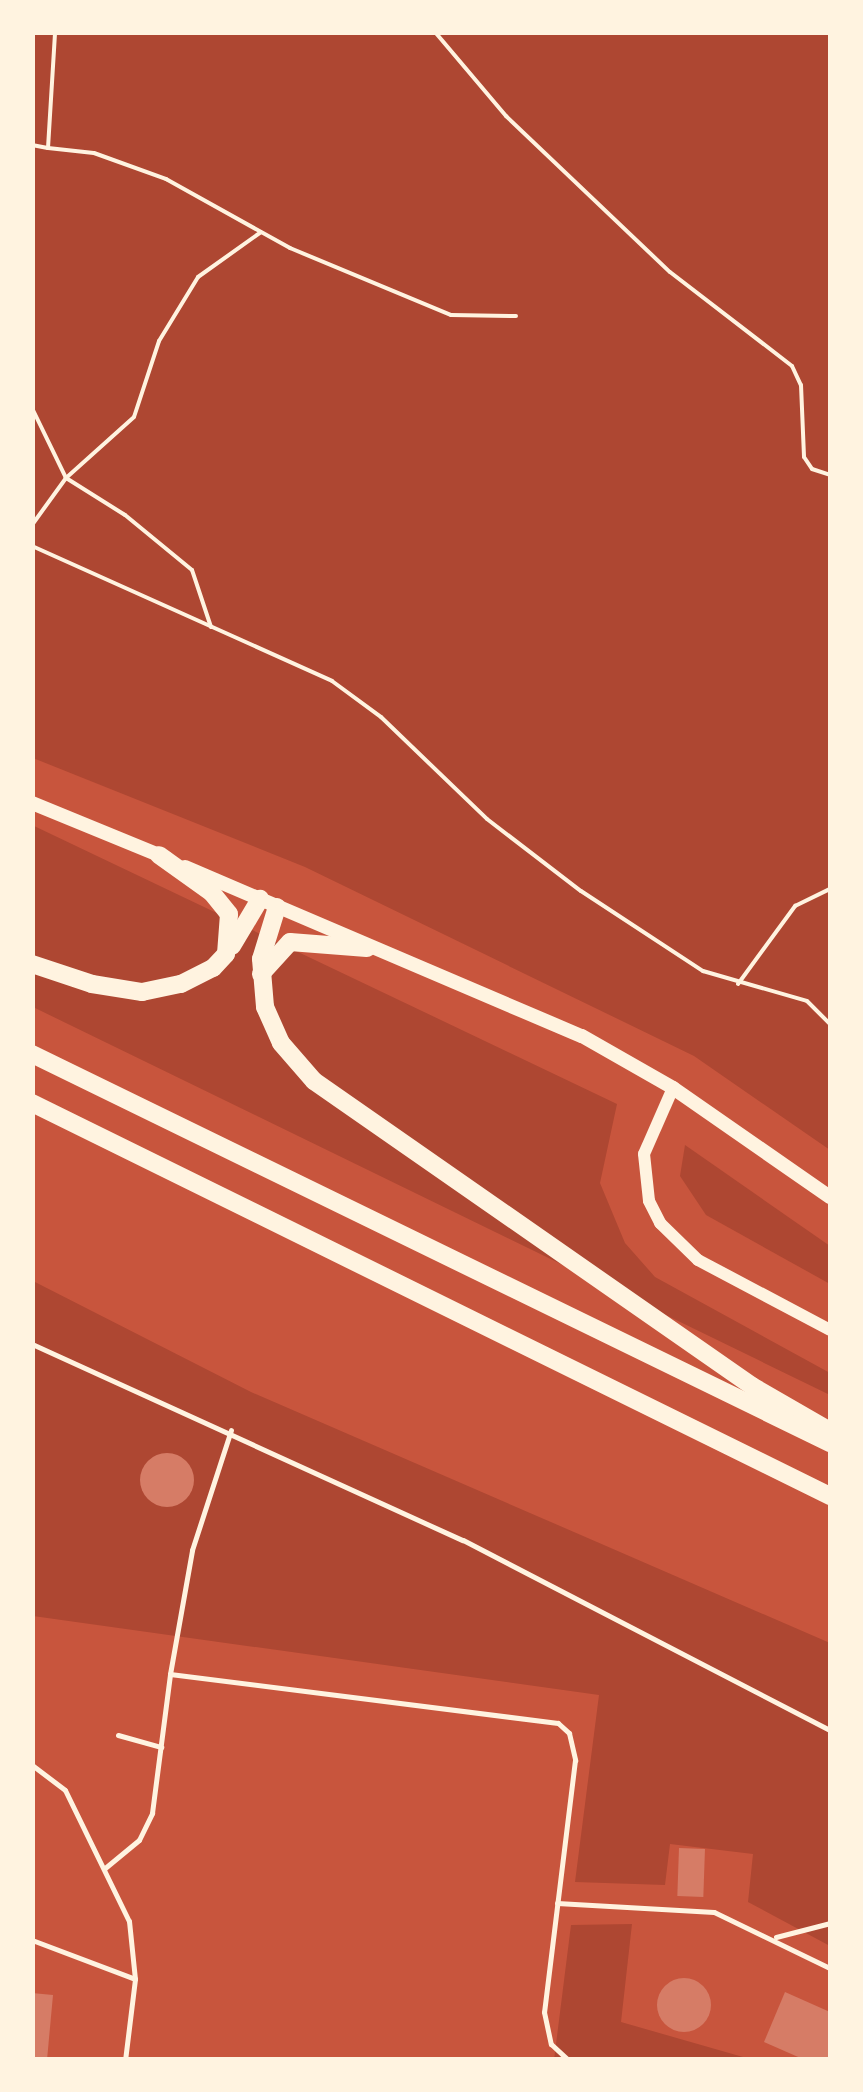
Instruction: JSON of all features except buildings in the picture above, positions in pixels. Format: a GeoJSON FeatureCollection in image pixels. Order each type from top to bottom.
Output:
{"type":"FeatureCollection","features":[{"type":"Feature","properties":{"kind":"highway"},"geometry":{"type":"LineString","coordinates":[[158,856],[222,903],[231,929],[226,954]]}},
{"type":"Feature","properties":{"kind":"highway"},"geometry":{"type":"LineString","coordinates":[[32,964],[92,984],[142,992],[181,984],[226,954],[268,903]]}},
{"type":"Feature","properties":{"kind":"highway"},"geometry":{"type":"LineString","coordinates":[[268,903],[261,974],[265,1007],[282,1042],[335,1099],[752,1386],[830,1432]]}},
{"type":"Feature","properties":{"kind":"highway"},"geometry":{"type":"LineString","coordinates":[[261,974],[290,942],[368,948]]}},
{"type":"Feature","properties":{"kind":"highway"},"geometry":{"type":"LineString","coordinates":[[32,1054],[830,1443]]}},
{"type":"Feature","properties":{"kind":"highway"},"geometry":{"type":"LineString","coordinates":[[32,1103],[830,1496]]}},
{"type":"Feature","properties":{"kind":"main road"},"geometry":{"type":"LineString","coordinates":[[32,803],[582,1036],[673,1088],[830,1197]]}},
{"type":"Feature","properties":{"kind":"street"},"geometry":{"type":"LineString","coordinates":[[673,1088],[644,1154],[649,1202],[660,1223],[698,1260],[830,1330]]}},
{"type":"Feature","properties":{"kind":"lane"},"geometry":{"type":"LineString","coordinates":[[32,1344],[231,1430],[463,1540],[830,1730]]}},
{"type":"Feature","properties":{"kind":"lane"},"geometry":{"type":"LineString","coordinates":[[106,1868],[148,1827],[192,1550],[231,1430]]}},
{"type":"Feature","properties":{"kind":"lane"},"geometry":{"type":"LineString","coordinates":[[170,1674],[558,1724],[569,1733],[575,1760],[545,2031],[568,2060]]}},
{"type":"Feature","properties":{"kind":"lane"},"geometry":{"type":"LineString","coordinates":[[118,1735],[161,1748]]}},
{"type":"Feature","properties":{"kind":"lane"},"geometry":{"type":"LineString","coordinates":[[32,1765],[56,1777],[106,1868],[129,1921],[135,1980],[125,2060]]}},
{"type":"Feature","properties":{"kind":"lane"},"geometry":{"type":"LineString","coordinates":[[557,1902],[714,1912],[775,1938],[830,1968]]}},
{"type":"Feature","properties":{"kind":"lane"},"geometry":{"type":"LineString","coordinates":[[775,1938],[830,1923]]}},
{"type":"Feature","properties":{"kind":"lane"},"geometry":{"type":"LineString","coordinates":[[32,1940],[135,1980]]}},
{"type":"Feature","properties":{"kind":"path"},"geometry":{"type":"LineString","coordinates":[[48,148],[55,32]]}},
{"type":"Feature","properties":{"kind":"path"},"geometry":{"type":"LineString","coordinates":[[435,32],[506,116],[670,272],[792,366],[801,386],[804,457],[812,470],[830,475]]}},
{"type":"Feature","properties":{"kind":"path"},"geometry":{"type":"LineString","coordinates":[[32,145],[94,153],[166,179],[261,232],[451,314],[516,316]]}},
{"type":"Feature","properties":{"kind":"path"},"geometry":{"type":"LineString","coordinates":[[32,525],[66,478],[134,418],[159,341],[198,277],[261,232]]}},
{"type":"Feature","properties":{"kind":"path"},"geometry":{"type":"LineString","coordinates":[[32,408],[66,478],[125,515],[192,570],[212,626]]}},
{"type":"Feature","properties":{"kind":"path"},"geometry":{"type":"LineString","coordinates":[[32,546],[332,681],[381,717],[487,819],[582,892],[703,971],[738,984],[807,1000],[830,1024]]}},
{"type":"Feature","properties":{"kind":"path"},"geometry":{"type":"LineString","coordinates":[[738,984],[795,906],[830,889]]}},
{"type":"Feature","properties":{"kind":"shaded area"},"geometry":{"type":"Polygon","coordinates":[[[32,33],[830,33],[830,1150],[694,1056],[305,867],[33,758],[32,33]]]}},
{"type":"Feature","properties":{"kind":"shaded area"},"geometry":{"type":"Polygon","coordinates":[[[32,825],[617,1104],[600,1183],[625,1243],[655,1277],[830,1373],[830,1395],[33,1007],[32,825]]]}},
{"type":"Feature","properties":{"kind":"shaded area"},"geometry":{"type":"Polygon","coordinates":[[[685,1145],[830,1246],[830,1284],[706,1215],[680,1176],[685,1145]]]}},
{"type":"Feature","properties":{"kind":"shaded area"},"geometry":{"type":"Polygon","coordinates":[[[33,1281],[251,1392],[830,1643],[830,1946],[748,1902],[753,1854],[670,1844],[665,1885],[575,1882],[599,1695],[33,1616],[33,1281]]]}},
{"type":"Feature","properties":{"kind":"shaded area"},"geometry":{"type":"Polygon","coordinates":[[[632,1924],[621,2022],[750,2059],[554,2060],[571,1925],[632,1924]]]}}]}
